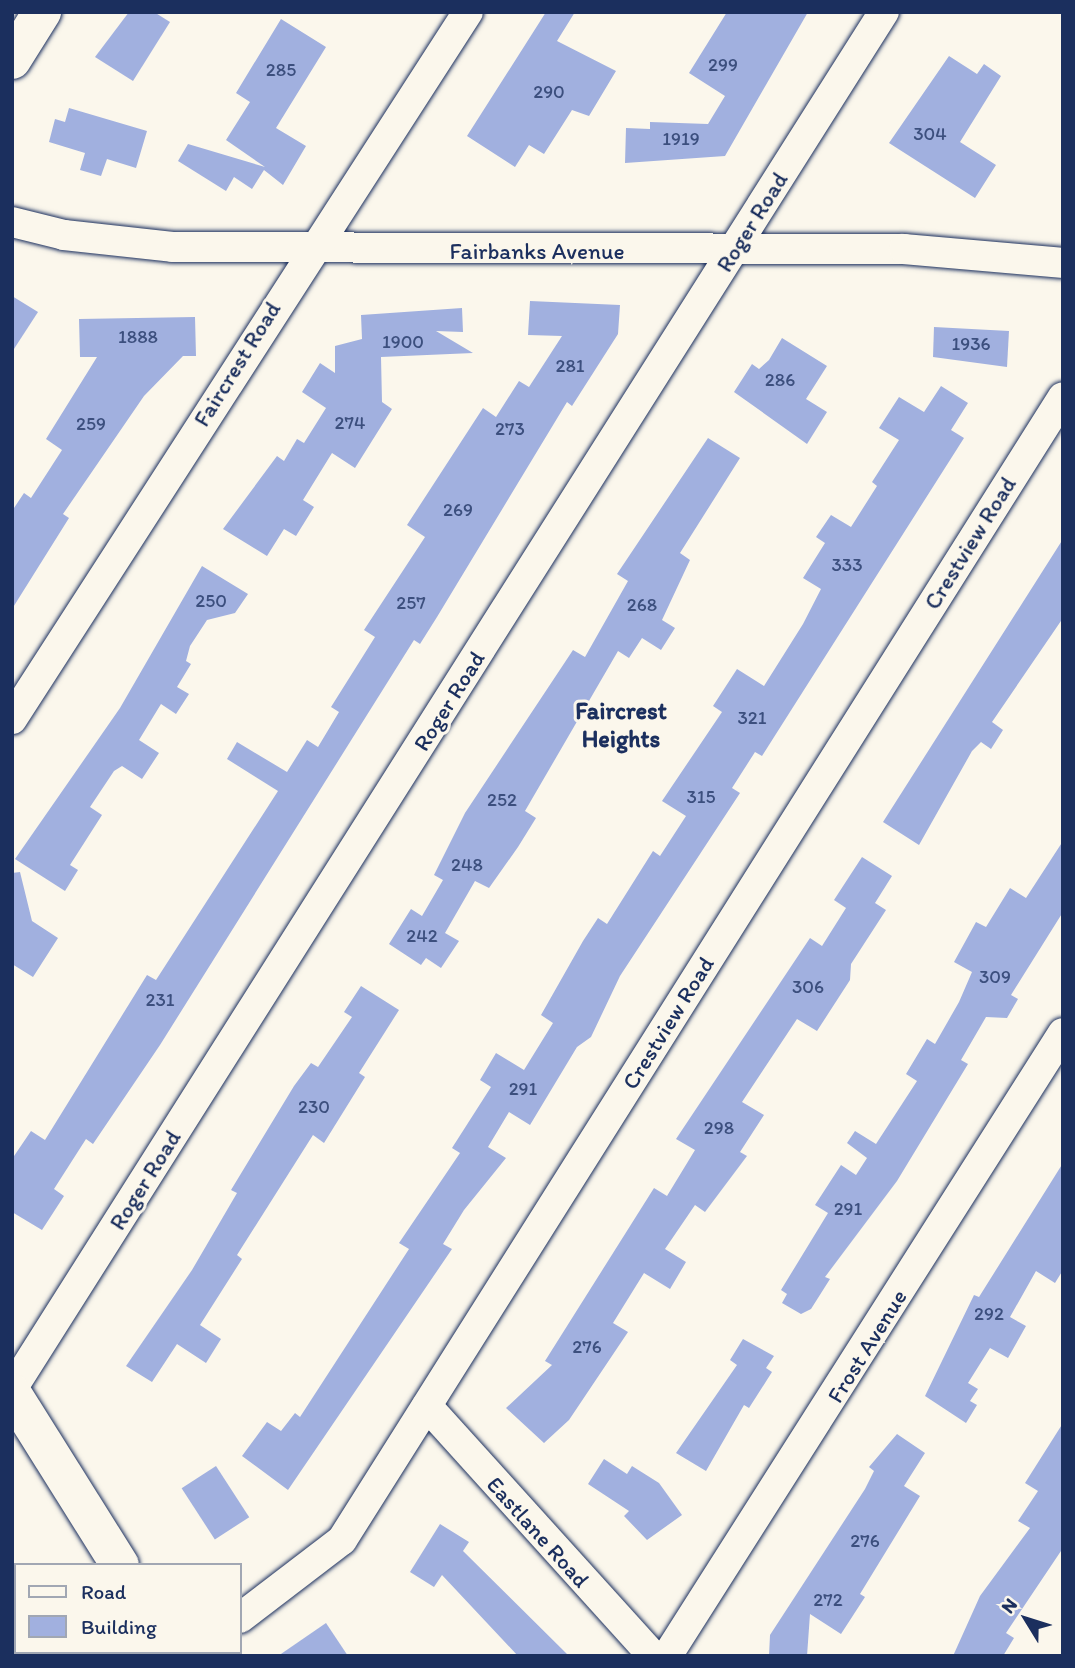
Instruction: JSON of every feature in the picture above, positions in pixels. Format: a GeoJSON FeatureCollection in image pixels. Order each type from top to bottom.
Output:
{"type":"FeatureCollection","features":[{"type":"Feature","properties":{"kind":"street"},"geometry":{"type":"LineString","coordinates":[[13,58],[42,12]]}},
{"type":"Feature","properties":{"kind":"street","name":"Faircrest Road"},"geometry":{"type":"LineString","coordinates":[[12,719],[309,251],[468,12]]}},
{"type":"Feature","properties":{"kind":"street","name":"Roger Road"},"geometry":{"type":"LineString","coordinates":[[12,1391],[884,12]]}},
{"type":"Feature","properties":{"kind":"street","name":"Fairbanks Avenue"},"geometry":{"type":"LineString","coordinates":[[12,222],[64,235],[172,247],[309,251],[904,249],[1063,263]]}},
{"type":"Feature","properties":{"kind":"street","name":"Crestview Road"},"geometry":{"type":"LineString","coordinates":[[242,1616],[342,1540],[1063,397]]}},
{"type":"Feature","properties":{"kind":"street","name":"Frost Avenue"},"geometry":{"type":"LineString","coordinates":[[667,1656],[1063,1033]]}},
{"type":"Feature","properties":{"kind":"street"},"geometry":{"type":"LineString","coordinates":[[12,1391],[119,1563]]}},
{"type":"Feature","properties":{"kind":"street","name":"Eastlane Road"},"geometry":{"type":"LineString","coordinates":[[427,1406],[653,1656]]}},
{"type":"Feature","properties":{"kind":"building"},"geometry":{"type":"Polygon","coordinates":[[[129,12],[154,12],[170,22],[133,81],[95,57],[129,12]]]}},
{"type":"Feature","properties":{"kind":"building"},"geometry":{"type":"Polygon","coordinates":[[[546,12],[575,12],[557,41],[616,71],[589,116],[572,110],[544,154],[529,145],[515,167],[467,136],[546,12]]]}},
{"type":"Feature","properties":{"kind":"building"},"geometry":{"type":"Polygon","coordinates":[[[727,12],[808,12],[725,156],[625,163],[626,128],[650,129],[650,122],[708,124],[725,96],[689,73],[727,12]]]}},
{"type":"Feature","properties":{"kind":"building"},"geometry":{"type":"Polygon","coordinates":[[[281,19],[326,47],[276,128],[306,146],[283,185],[264,170],[252,189],[234,177],[226,191],[178,161],[188,144],[265,167],[226,140],[250,102],[236,93],[281,19]]]}},
{"type":"Feature","properties":{"kind":"building"},"geometry":{"type":"Polygon","coordinates":[[[949,56],[977,74],[984,64],[1001,76],[960,142],[996,165],[975,198],[889,143],[949,56]]]}},
{"type":"Feature","properties":{"kind":"building"},"geometry":{"type":"Polygon","coordinates":[[[69,108],[147,131],[136,168],[107,159],[101,176],[80,170],[85,153],[49,142],[55,119],[65,122],[69,108]]]}},
{"type":"Feature","properties":{"kind":"building"},"geometry":{"type":"Polygon","coordinates":[[[12,296],[38,312],[12,352],[12,296]]]}},
{"type":"Feature","properties":{"kind":"building"},"geometry":{"type":"Polygon","coordinates":[[[530,301],[620,305],[618,334],[572,406],[567,402],[420,644],[414,640],[160,1045],[93,1144],[86,1139],[54,1189],[64,1196],[42,1230],[12,1212],[12,1159],[31,1131],[45,1140],[147,975],[156,980],[278,791],[227,759],[237,742],[287,772],[307,740],[318,747],[339,712],[331,707],[375,637],[364,630],[425,537],[407,525],[483,408],[496,417],[519,381],[529,387],[562,336],[528,335],[530,301]]]}},
{"type":"Feature","properties":{"kind":"building"},"geometry":{"type":"Polygon","coordinates":[[[462,308],[463,332],[436,331],[473,353],[381,357],[382,402],[392,409],[355,468],[332,453],[303,500],[314,507],[296,536],[284,529],[267,556],[223,529],[277,456],[284,461],[297,439],[304,443],[326,408],[302,392],[320,363],[335,373],[335,346],[362,339],[361,315],[462,308]]]}},
{"type":"Feature","properties":{"kind":"building"},"geometry":{"type":"Polygon","coordinates":[[[195,317],[196,356],[183,356],[144,396],[63,514],[69,518],[12,609],[12,511],[24,493],[31,498],[62,450],[46,439],[97,357],[80,357],[79,319],[195,317]]]}},
{"type":"Feature","properties":{"kind":"building"},"geometry":{"type":"Polygon","coordinates":[[[934,327],[1009,331],[1007,367],[933,357],[934,327]]]}},
{"type":"Feature","properties":{"kind":"building"},"geometry":{"type":"Polygon","coordinates":[[[782,338],[827,366],[806,399],[827,412],[807,444],[734,392],[752,364],[759,369],[769,360],[782,338]]]}},
{"type":"Feature","properties":{"kind":"building"},"geometry":{"type":"Polygon","coordinates":[[[941,386],[968,403],[951,430],[964,438],[762,756],[755,752],[732,788],[740,793],[620,976],[591,1037],[577,1047],[530,1125],[509,1112],[488,1147],[506,1158],[464,1210],[443,1244],[452,1249],[288,1490],[242,1456],[267,1422],[281,1431],[295,1413],[300,1417],[409,1249],[399,1243],[460,1153],[452,1148],[491,1087],[480,1080],[496,1053],[524,1070],[553,1023],[541,1015],[583,941],[598,918],[607,924],[653,851],[660,856],[686,816],[662,801],[722,712],[713,706],[737,669],[764,686],[803,624],[821,589],[803,578],[825,543],[816,537],[831,515],[851,527],[877,486],[872,482],[899,440],[879,428],[899,397],[924,412],[941,386]]]}},
{"type":"Feature","properties":{"kind":"building"},"geometry":{"type":"Polygon","coordinates":[[[708,438],[740,458],[680,553],[690,560],[662,620],[675,628],[661,650],[642,638],[629,658],[618,651],[525,811],[536,818],[518,847],[489,888],[475,881],[445,933],[459,941],[441,968],[426,958],[421,965],[389,944],[411,909],[422,916],[443,880],[434,875],[465,813],[573,650],[585,657],[628,581],[617,574],[708,438]]]}},
{"type":"Feature","properties":{"kind":"building"},"geometry":{"type":"Polygon","coordinates":[[[1063,539],[1063,618],[992,722],[1003,730],[991,749],[981,742],[972,751],[919,845],[883,822],[1063,539]]]}},
{"type":"Feature","properties":{"kind":"building"},"geometry":{"type":"Polygon","coordinates":[[[202,566],[248,594],[235,613],[207,620],[190,646],[186,661],[191,664],[177,687],[189,694],[176,714],[161,704],[139,740],[159,753],[142,779],[122,766],[114,771],[90,807],[102,815],[70,865],[78,870],[65,891],[15,859],[120,708],[202,566]]]}},
{"type":"Feature","properties":{"kind":"building"},"geometry":{"type":"Polygon","coordinates":[[[1063,841],[1063,912],[1011,995],[1018,999],[1007,1018],[986,1017],[961,1060],[968,1064],[897,1181],[825,1277],[830,1279],[811,1309],[801,1314],[782,1303],[787,1294],[781,1290],[828,1213],[815,1205],[841,1165],[856,1175],[867,1158],[847,1143],[855,1131],[876,1144],[917,1081],[906,1074],[927,1039],[935,1044],[959,1002],[972,972],[954,962],[976,922],[986,927],[1010,888],[1026,898],[1063,841]]]}},
{"type":"Feature","properties":{"kind":"building"},"geometry":{"type":"Polygon","coordinates":[[[862,857],[892,876],[875,903],[886,910],[851,964],[850,980],[817,1031],[797,1019],[742,1102],[764,1115],[740,1152],[747,1156],[705,1212],[695,1205],[665,1249],[686,1262],[670,1289],[644,1273],[613,1323],[628,1332],[569,1420],[544,1443],[506,1408],[552,1365],[545,1361],[654,1188],[667,1196],[695,1150],[676,1139],[810,938],[822,946],[846,908],[834,900],[862,857]]]}},
{"type":"Feature","properties":{"kind":"building"},"geometry":{"type":"Polygon","coordinates":[[[20,872],[32,921],[58,938],[33,977],[12,964],[12,873],[20,872]]]}},
{"type":"Feature","properties":{"kind":"building"},"geometry":{"type":"Polygon","coordinates":[[[361,986],[399,1010],[359,1073],[365,1077],[324,1143],[313,1135],[237,1255],[242,1259],[200,1325],[221,1339],[206,1363],[177,1344],[152,1382],[126,1366],[192,1270],[237,1193],[231,1190],[294,1086],[311,1063],[318,1067],[352,1017],[344,1012],[361,986]]]}},
{"type":"Feature","properties":{"kind":"building"},"geometry":{"type":"Polygon","coordinates":[[[1063,1163],[1063,1270],[1055,1283],[1036,1271],[1010,1317],[1026,1326],[1008,1358],[990,1348],[968,1383],[978,1389],[970,1401],[977,1405],[966,1423],[925,1396],[974,1295],[979,1297],[1063,1163]]]}},
{"type":"Feature","properties":{"kind":"building"},"geometry":{"type":"Polygon","coordinates":[[[743,1339],[774,1356],[766,1368],[772,1372],[749,1408],[744,1405],[706,1471],[676,1453],[737,1365],[730,1360],[743,1339]]]}},
{"type":"Feature","properties":{"kind":"building"},"geometry":{"type":"Polygon","coordinates":[[[1063,1423],[1063,1548],[1006,1633],[1014,1638],[1003,1656],[953,1656],[980,1596],[1030,1528],[1018,1521],[1038,1491],[1025,1483],[1063,1423]]]}},
{"type":"Feature","properties":{"kind":"building"},"geometry":{"type":"Polygon","coordinates":[[[897,1434],[925,1453],[904,1486],[920,1496],[860,1594],[865,1597],[841,1634],[810,1614],[807,1656],[769,1656],[770,1635],[865,1489],[874,1471],[869,1467],[897,1434]]]}},
{"type":"Feature","properties":{"kind":"building"},"geometry":{"type":"Polygon","coordinates":[[[604,1459],[627,1474],[632,1466],[659,1483],[682,1515],[647,1540],[624,1516],[629,1511],[588,1484],[604,1459]]]}},
{"type":"Feature","properties":{"kind":"building"},"geometry":{"type":"Polygon","coordinates":[[[216,1466],[249,1517],[215,1539],[182,1488],[216,1466]]]}},
{"type":"Feature","properties":{"kind":"building"},"geometry":{"type":"Polygon","coordinates":[[[440,1524],[469,1542],[463,1551],[569,1656],[518,1656],[442,1575],[434,1587],[410,1572],[440,1524]]]}},
{"type":"Feature","properties":{"kind":"building"},"geometry":{"type":"Polygon","coordinates":[[[326,1623],[348,1656],[278,1656],[326,1623]]]}},
{"type":"Feature","properties":{"kind":"district","name":"Faircrest Heights"},"geometry":{"type":"Point","coordinates":[621,725]}}]}
